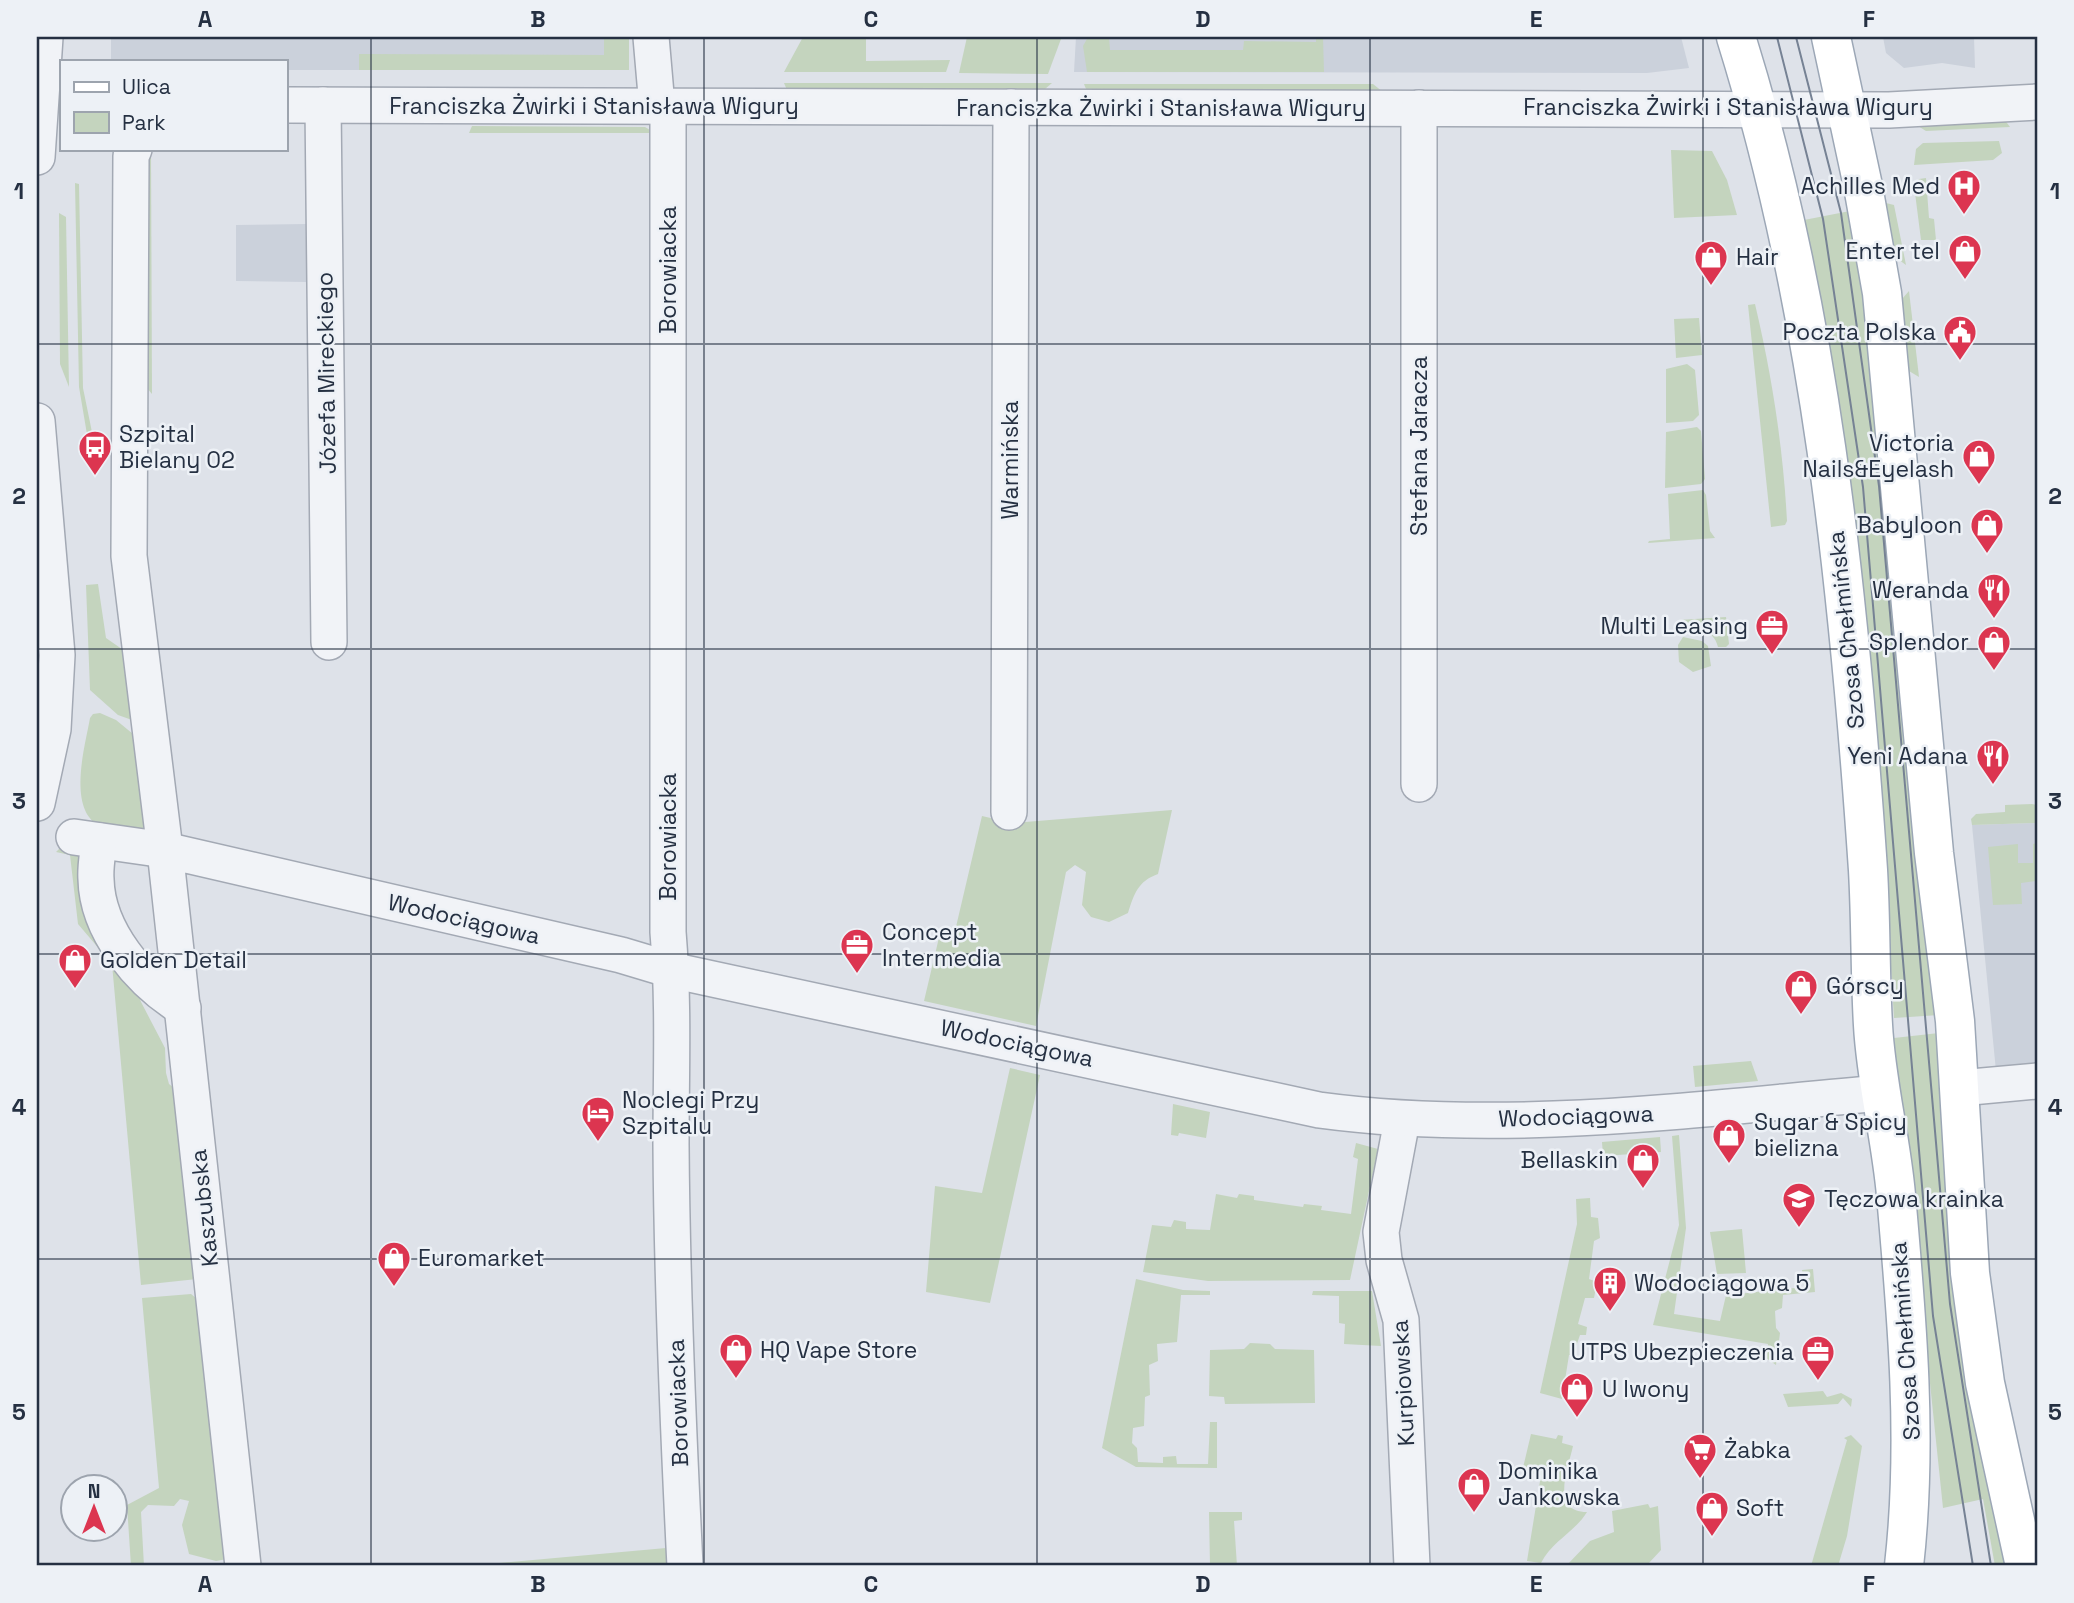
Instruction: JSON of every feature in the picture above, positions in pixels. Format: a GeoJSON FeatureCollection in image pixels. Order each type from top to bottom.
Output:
{"type":"FeatureCollection","features":[{"type":"Feature","properties":{"kind":"main road","name":"Szosa Chełmińska"},"geometry":{"type":"LineString","coordinates":[[1736,37],[1758,108],[1782,203],[1804,311],[1832,481],[1863,810],[1873,1028],[1896,1192],[1912,1426],[1911,1504],[1904,1566]]}},
{"type":"Feature","properties":{"kind":"main road"},"geometry":{"type":"LineString","coordinates":[[1831,37],[1882,293],[1934,853],[1960,1088],[1970,1273],[2005,1482],[2025,1566]]}},
{"type":"Feature","properties":{"kind":"street"},"geometry":{"type":"LineString","coordinates":[[37,157],[46,118],[45,37]]}},
{"type":"Feature","properties":{"kind":"street","name":"Borowiacka"},"geometry":{"type":"LineString","coordinates":[[651,37],[662,106],[668,932],[671,970],[676,1389],[685,1566]]}},
{"type":"Feature","properties":{"kind":"street","name":"Franciszka Żwirki i Stanisława Wigury"},"geometry":{"type":"LineString","coordinates":[[287,105],[1847,108],[2037,102]]}},
{"type":"Feature","properties":{"kind":"street","name":"Józefa Mireckiego"},"geometry":{"type":"LineString","coordinates":[[323,105],[329,642]]}},
{"type":"Feature","properties":{"kind":"street","name":"Warmińska"},"geometry":{"type":"LineString","coordinates":[[1009,812],[1011,107]]}},
{"type":"Feature","properties":{"kind":"street","name":"Stefana Jaracza"},"geometry":{"type":"LineString","coordinates":[[1419,108],[1419,784]]}},
{"type":"Feature","properties":{"kind":"street","name":"Kaszubska"},"geometry":{"type":"LineString","coordinates":[[134,150],[131,156],[129,556],[183,1008],[243,1566]]}},
{"type":"Feature","properties":{"kind":"street"},"geometry":{"type":"LineString","coordinates":[[37,421],[57,654],[53,729],[37,803]]}},
{"type":"Feature","properties":{"kind":"street","name":"Wodociągowa"},"geometry":{"type":"LineString","coordinates":[[183,1008],[164,997],[145,978],[109,930],[87,839],[165,850],[621,955],[671,970],[1182,1078],[1254,1097],[1402,1120],[1576,1118],[1881,1093]]}},
{"type":"Feature","properties":{"kind":"street"},"geometry":{"type":"LineString","coordinates":[[1960,1088],[2037,1081]]}},
{"type":"Feature","properties":{"kind":"street","name":"Kurpiowska"},"geometry":{"type":"LineString","coordinates":[[1402,1120],[1381,1216],[1381,1232],[1384,1260],[1401,1320],[1412,1566]]}},
{"type":"Feature","properties":{"kind":"shaded area"},"geometry":{"type":"Polygon","coordinates":[[[111,37],[625,37],[629,70],[287,70],[287,60],[111,60],[111,37]]]}},
{"type":"Feature","properties":{"kind":"shaded area"},"geometry":{"type":"Polygon","coordinates":[[[1076,37],[1681,37],[1689,68],[1647,73],[1074,72],[1076,37]]]}},
{"type":"Feature","properties":{"kind":"shaded area"},"geometry":{"type":"Polygon","coordinates":[[[1883,37],[1974,37],[1975,68],[1942,63],[1904,68],[1886,53],[1883,37]]]}},
{"type":"Feature","properties":{"kind":"shaded area"},"geometry":{"type":"Polygon","coordinates":[[[306,224],[306,282],[236,281],[236,225],[306,224]]]}},
{"type":"Feature","properties":{"kind":"shaded area"},"geometry":{"type":"Polygon","coordinates":[[[2037,823],[2037,1068],[1996,1071],[1972,825],[2037,823]]]}},
{"type":"Feature","properties":{"kind":"green space"},"geometry":{"type":"Polygon","coordinates":[[[604,37],[629,37],[629,70],[359,70],[359,54],[604,55],[604,37]]]}},
{"type":"Feature","properties":{"kind":"green space"},"geometry":{"type":"Polygon","coordinates":[[[803,37],[866,37],[866,61],[950,60],[946,72],[784,72],[803,37]]]}},
{"type":"Feature","properties":{"kind":"green space"},"geometry":{"type":"Polygon","coordinates":[[[967,37],[1061,39],[1048,74],[959,73],[967,37]]]}},
{"type":"Feature","properties":{"kind":"green space"},"geometry":{"type":"Polygon","coordinates":[[[1088,37],[1109,37],[1110,50],[1243,50],[1244,41],[1316,42],[1316,37],[1323,37],[1324,72],[1087,72],[1083,46],[1088,37]]]}},
{"type":"Feature","properties":{"kind":"green space"},"geometry":{"type":"Polygon","coordinates":[[[784,83],[1052,83],[1045,89],[787,90],[784,83]]]}},
{"type":"Feature","properties":{"kind":"green space"},"geometry":{"type":"Polygon","coordinates":[[[1084,84],[1373,84],[1383,92],[1086,89],[1084,84]]]}},
{"type":"Feature","properties":{"kind":"green space"},"geometry":{"type":"Polygon","coordinates":[[[2004,119],[2010,127],[1926,131],[1918,126],[2004,119]]]}},
{"type":"Feature","properties":{"kind":"green space"},"geometry":{"type":"Polygon","coordinates":[[[472,126],[645,127],[655,133],[469,133],[472,126]]]}},
{"type":"Feature","properties":{"kind":"green space"},"geometry":{"type":"Polygon","coordinates":[[[1999,141],[2002,153],[1993,160],[1914,165],[1916,149],[1923,143],[1999,141]]]}},
{"type":"Feature","properties":{"kind":"green space"},"geometry":{"type":"Polygon","coordinates":[[[147,150],[151,150],[152,394],[147,388],[147,150]]]}},
{"type":"Feature","properties":{"kind":"green space"},"geometry":{"type":"Polygon","coordinates":[[[1671,150],[1712,151],[1727,180],[1737,215],[1674,218],[1671,150]]]}},
{"type":"Feature","properties":{"kind":"green space"},"geometry":{"type":"Polygon","coordinates":[[[1926,178],[1929,218],[1934,219],[1936,240],[1921,240],[1914,185],[1919,179],[1926,178]]]}},
{"type":"Feature","properties":{"kind":"green space"},"geometry":{"type":"Polygon","coordinates":[[[75,183],[79,184],[83,388],[94,442],[91,458],[79,387],[75,183]]]}},
{"type":"Feature","properties":{"kind":"green space"},"geometry":{"type":"Polygon","coordinates":[[[1886,203],[1894,205],[1906,265],[1895,257],[1886,203]]]}},
{"type":"Feature","properties":{"kind":"green space"},"geometry":{"type":"Polygon","coordinates":[[[1850,211],[1868,320],[1939,1015],[1894,1018],[1885,870],[1853,504],[1836,381],[1804,220],[1850,211]]]}},
{"type":"Feature","properties":{"kind":"green space"},"geometry":{"type":"Polygon","coordinates":[[[59,213],[66,217],[69,387],[60,364],[59,213]]]}},
{"type":"Feature","properties":{"kind":"green space"},"geometry":{"type":"Polygon","coordinates":[[[1909,291],[1919,377],[1909,371],[1902,299],[1909,291]]]}},
{"type":"Feature","properties":{"kind":"green space"},"geometry":{"type":"Polygon","coordinates":[[[1755,304],[1776,412],[1785,493],[1787,521],[1785,525],[1771,527],[1748,305],[1755,304]]]}},
{"type":"Feature","properties":{"kind":"green space"},"geometry":{"type":"Polygon","coordinates":[[[1699,318],[1702,355],[1676,358],[1674,319],[1699,318]]]}},
{"type":"Feature","properties":{"kind":"green space"},"geometry":{"type":"Polygon","coordinates":[[[1687,364],[1695,370],[1699,415],[1693,421],[1666,423],[1666,369],[1687,364]]]}},
{"type":"Feature","properties":{"kind":"green space"},"geometry":{"type":"Polygon","coordinates":[[[1697,427],[1701,431],[1705,479],[1701,484],[1665,488],[1666,432],[1697,427]]]}},
{"type":"Feature","properties":{"kind":"green space"},"geometry":{"type":"Polygon","coordinates":[[[1703,490],[1706,495],[1710,531],[1715,538],[1648,543],[1670,539],[1668,494],[1703,490]]]}},
{"type":"Feature","properties":{"kind":"green space"},"geometry":{"type":"Polygon","coordinates":[[[98,584],[106,638],[129,654],[132,720],[118,715],[90,690],[86,585],[98,584]]]}},
{"type":"Feature","properties":{"kind":"green space"},"geometry":{"type":"Polygon","coordinates":[[[1726,617],[1729,644],[1726,647],[1718,647],[1709,633],[1681,628],[1679,620],[1726,617]]]}},
{"type":"Feature","properties":{"kind":"green space"},"geometry":{"type":"Polygon","coordinates":[[[1683,637],[1702,641],[1708,646],[1711,666],[1693,672],[1679,662],[1678,645],[1683,637]]]}},
{"type":"Feature","properties":{"kind":"green space"},"geometry":{"type":"Polygon","coordinates":[[[100,713],[116,720],[133,734],[146,818],[142,832],[104,828],[92,820],[85,809],[81,795],[82,762],[90,718],[93,714],[100,713]]]}},
{"type":"Feature","properties":{"kind":"green space"},"geometry":{"type":"Polygon","coordinates":[[[2005,805],[2037,805],[2037,823],[1972,825],[1971,819],[1976,814],[2005,812],[2005,805]]]}},
{"type":"Feature","properties":{"kind":"green space"},"geometry":{"type":"Polygon","coordinates":[[[1172,810],[1158,874],[1146,880],[1138,889],[1128,913],[1109,922],[1091,917],[1082,905],[1086,872],[1075,865],[1066,872],[1036,1026],[924,1001],[941,929],[955,931],[982,816],[1012,823],[1172,810]]]}},
{"type":"Feature","properties":{"kind":"green space"},"geometry":{"type":"Polygon","coordinates":[[[2037,843],[2037,886],[2036,881],[2021,883],[2022,904],[1993,905],[1988,847],[2018,844],[2018,863],[2033,863],[2033,844],[2037,843]]]}},
{"type":"Feature","properties":{"kind":"green space"},"geometry":{"type":"Polygon","coordinates":[[[63,845],[87,848],[141,1002],[165,1048],[166,1073],[169,1084],[175,1089],[197,1279],[141,1285],[112,964],[78,924],[70,855],[56,852],[63,845]]]}},
{"type":"Feature","properties":{"kind":"green space"},"geometry":{"type":"Polygon","coordinates":[[[1939,1033],[1965,1377],[2008,1566],[1995,1566],[1983,1499],[1943,1508],[1894,1038],[1939,1033]]]}},
{"type":"Feature","properties":{"kind":"green space"},"geometry":{"type":"Polygon","coordinates":[[[1751,1061],[1758,1081],[1695,1087],[1693,1066],[1751,1061]]]}},
{"type":"Feature","properties":{"kind":"green space"},"geometry":{"type":"Polygon","coordinates":[[[1010,1068],[1040,1075],[990,1303],[926,1292],[935,1186],[982,1193],[1010,1068]]]}},
{"type":"Feature","properties":{"kind":"green space"},"geometry":{"type":"Polygon","coordinates":[[[1173,1104],[1210,1112],[1206,1138],[1179,1133],[1178,1136],[1171,1135],[1173,1104]]]}},
{"type":"Feature","properties":{"kind":"green space"},"geometry":{"type":"Polygon","coordinates":[[[1679,1135],[1686,1228],[1674,1314],[1720,1321],[1727,1291],[1728,1295],[1804,1287],[1802,1270],[1813,1269],[1815,1292],[1783,1295],[1782,1308],[1775,1311],[1776,1328],[1780,1333],[1776,1365],[1766,1358],[1768,1344],[1653,1325],[1679,1225],[1672,1136],[1679,1135]]]}},
{"type":"Feature","properties":{"kind":"green space"},"geometry":{"type":"Polygon","coordinates":[[[1660,1137],[1661,1152],[1603,1156],[1602,1142],[1660,1137]]]}},
{"type":"Feature","properties":{"kind":"green space"},"geometry":{"type":"Polygon","coordinates":[[[1356,1143],[1378,1149],[1350,1280],[1208,1281],[1143,1272],[1152,1225],[1171,1227],[1174,1220],[1186,1222],[1186,1229],[1210,1230],[1216,1194],[1237,1198],[1239,1194],[1254,1196],[1254,1200],[1303,1207],[1304,1204],[1322,1206],[1321,1210],[1351,1214],[1358,1159],[1353,1157],[1356,1143]]]}},
{"type":"Feature","properties":{"kind":"green space"},"geometry":{"type":"Polygon","coordinates":[[[1590,1198],[1591,1217],[1598,1218],[1600,1238],[1594,1241],[1589,1279],[1597,1282],[1594,1298],[1585,1298],[1578,1324],[1587,1327],[1586,1335],[1580,1335],[1573,1355],[1569,1355],[1562,1399],[1540,1393],[1577,1224],[1576,1199],[1590,1198]]]}},
{"type":"Feature","properties":{"kind":"green space"},"geometry":{"type":"Polygon","coordinates":[[[1742,1229],[1746,1273],[1717,1274],[1710,1232],[1742,1229]]]}},
{"type":"Feature","properties":{"kind":"green space"},"geometry":{"type":"Polygon","coordinates":[[[1136,1279],[1183,1290],[1210,1291],[1210,1295],[1181,1295],[1177,1342],[1157,1344],[1158,1361],[1149,1365],[1150,1395],[1145,1397],[1144,1426],[1133,1428],[1132,1443],[1137,1448],[1138,1462],[1163,1463],[1163,1457],[1176,1456],[1177,1464],[1208,1464],[1210,1422],[1217,1422],[1217,1468],[1136,1467],[1102,1448],[1136,1279]]]}},
{"type":"Feature","properties":{"kind":"green space"},"geometry":{"type":"Polygon","coordinates":[[[1313,1291],[1372,1291],[1381,1346],[1344,1344],[1345,1324],[1339,1323],[1339,1296],[1312,1295],[1313,1291]]]}},
{"type":"Feature","properties":{"kind":"green space"},"geometry":{"type":"Polygon","coordinates":[[[191,1294],[197,1299],[233,1558],[216,1561],[189,1554],[182,1525],[189,1501],[180,1499],[174,1506],[148,1505],[141,1512],[144,1566],[131,1566],[130,1503],[159,1488],[142,1298],[191,1294]]]}},
{"type":"Feature","properties":{"kind":"green space"},"geometry":{"type":"Polygon","coordinates":[[[1250,1343],[1270,1344],[1275,1349],[1314,1350],[1315,1403],[1225,1404],[1224,1397],[1209,1396],[1210,1350],[1244,1349],[1250,1343]]]}},
{"type":"Feature","properties":{"kind":"green space"},"geometry":{"type":"Polygon","coordinates":[[[1823,1391],[1827,1397],[1841,1393],[1852,1399],[1851,1407],[1843,1398],[1838,1404],[1788,1407],[1783,1394],[1823,1391]]]}},
{"type":"Feature","properties":{"kind":"green space"},"geometry":{"type":"Polygon","coordinates":[[[1531,1434],[1556,1439],[1558,1435],[1563,1436],[1562,1443],[1573,1446],[1565,1477],[1565,1497],[1568,1505],[1587,1512],[1541,1563],[1527,1561],[1541,1475],[1522,1472],[1531,1434]]]}},
{"type":"Feature","properties":{"kind":"green space"},"geometry":{"type":"Polygon","coordinates":[[[1851,1435],[1862,1446],[1847,1536],[1838,1566],[1811,1566],[1847,1440],[1844,1438],[1851,1435]]]}},
{"type":"Feature","properties":{"kind":"green space"},"geometry":{"type":"Polygon","coordinates":[[[1648,1504],[1650,1508],[1658,1506],[1661,1550],[1648,1564],[1566,1566],[1590,1541],[1614,1532],[1612,1511],[1648,1504]]]}},
{"type":"Feature","properties":{"kind":"green space"},"geometry":{"type":"Polygon","coordinates":[[[1209,1512],[1242,1512],[1242,1520],[1234,1521],[1237,1566],[1210,1566],[1209,1512]]]}},
{"type":"Feature","properties":{"kind":"green space"},"geometry":{"type":"Polygon","coordinates":[[[666,1548],[668,1566],[467,1566],[666,1548]]]}},
{"type":"Feature","properties":{"kind":"tram line"},"geometry":{"type":"LineString","coordinates":[[1777,37],[1823,219],[1863,487],[1933,1316],[1973,1566]]}},
{"type":"Feature","properties":{"kind":"tram line"},"geometry":{"type":"LineString","coordinates":[[1796,37],[1841,213],[1879,486],[1950,1304],[1991,1566]]}},
{"type":"Feature","properties":{"kind":"place","name":"Achilles Med"},"geometry":{"type":"Point","coordinates":[1964,216]}},
{"type":"Feature","properties":{"kind":"place","name":"Enter tel"},"geometry":{"type":"Point","coordinates":[1965,281]}},
{"type":"Feature","properties":{"kind":"place","name":"Hair"},"geometry":{"type":"Point","coordinates":[1711,287]}},
{"type":"Feature","properties":{"kind":"place","name":"Poczta Polska"},"geometry":{"type":"Point","coordinates":[1960,362]}},
{"type":"Feature","properties":{"kind":"place","name":"Szpital Bielany 02"},"geometry":{"type":"Point","coordinates":[95,477]}},
{"type":"Feature","properties":{"kind":"place","name":"Victoria Nails&Eyelash"},"geometry":{"type":"Point","coordinates":[1979,486]}},
{"type":"Feature","properties":{"kind":"place","name":"Babyloon"},"geometry":{"type":"Point","coordinates":[1987,555]}},
{"type":"Feature","properties":{"kind":"place","name":"Weranda"},"geometry":{"type":"Point","coordinates":[1994,620]}},
{"type":"Feature","properties":{"kind":"place","name":"Multi Leasing"},"geometry":{"type":"Point","coordinates":[1772,656]}},
{"type":"Feature","properties":{"kind":"place","name":"Splendor"},"geometry":{"type":"Point","coordinates":[1994,672]}},
{"type":"Feature","properties":{"kind":"place","name":"Yeni Adana"},"geometry":{"type":"Point","coordinates":[1993,786]}},
{"type":"Feature","properties":{"kind":"place","name":"Concept Intermedia"},"geometry":{"type":"Point","coordinates":[857,975]}},
{"type":"Feature","properties":{"kind":"place","name":"Golden Detail"},"geometry":{"type":"Point","coordinates":[75,990]}},
{"type":"Feature","properties":{"kind":"place","name":"Górscy"},"geometry":{"type":"Point","coordinates":[1801,1016]}},
{"type":"Feature","properties":{"kind":"place","name":"Noclegi Przy Szpitalu"},"geometry":{"type":"Point","coordinates":[598,1143]}},
{"type":"Feature","properties":{"kind":"place","name":"Sugar & Spicy bielizna"},"geometry":{"type":"Point","coordinates":[1729,1165]}},
{"type":"Feature","properties":{"kind":"place","name":"Bellaskin"},"geometry":{"type":"Point","coordinates":[1643,1190]}},
{"type":"Feature","properties":{"kind":"place","name":"Tęczowa krainka"},"geometry":{"type":"Point","coordinates":[1799,1229]}},
{"type":"Feature","properties":{"kind":"place","name":"Euromarket"},"geometry":{"type":"Point","coordinates":[394,1288]}},
{"type":"Feature","properties":{"kind":"place","name":"Wodociągowa 5"},"geometry":{"type":"Point","coordinates":[1610,1313]}},
{"type":"Feature","properties":{"kind":"place","name":"HQ Vape Store"},"geometry":{"type":"Point","coordinates":[736,1380]}},
{"type":"Feature","properties":{"kind":"place","name":"UTPS Ubezpieczenia"},"geometry":{"type":"Point","coordinates":[1818,1382]}},
{"type":"Feature","properties":{"kind":"place","name":"U Iwony"},"geometry":{"type":"Point","coordinates":[1577,1419]}},
{"type":"Feature","properties":{"kind":"place","name":"Żabka"},"geometry":{"type":"Point","coordinates":[1700,1480]}},
{"type":"Feature","properties":{"kind":"place","name":"Dominika Jankowska"},"geometry":{"type":"Point","coordinates":[1474,1514]}},
{"type":"Feature","properties":{"kind":"place","name":"Soft"},"geometry":{"type":"Point","coordinates":[1712,1538]}}]}
